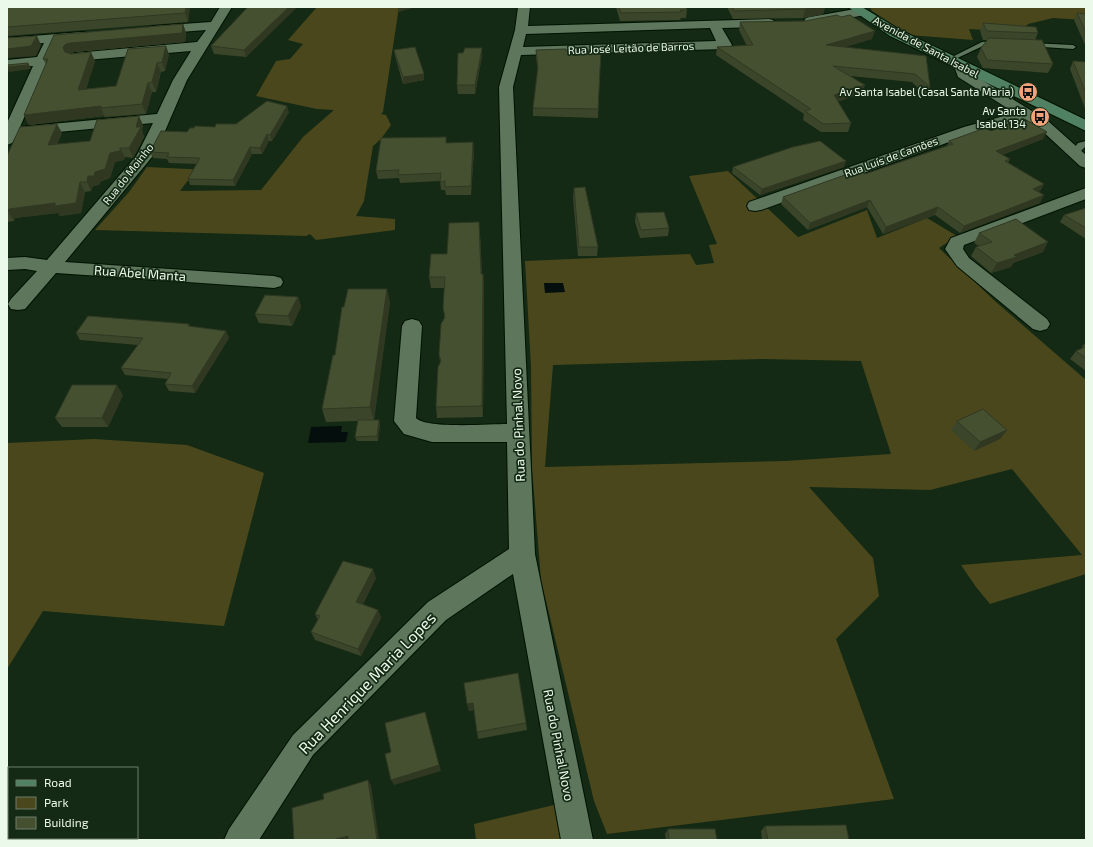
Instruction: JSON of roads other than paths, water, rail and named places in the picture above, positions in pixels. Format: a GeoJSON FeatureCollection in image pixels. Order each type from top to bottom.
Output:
{"type":"FeatureCollection","features":[{"type":"Feature","properties":{"kind":"street","name":"Rua do Moinho"},"geometry":{"type":"LineString","coordinates":[[18,304],[144,157],[155,140],[162,118],[181,79],[226,7]]}},
{"type":"Feature","properties":{"kind":"street","name":"Rua do Pinhal Novo"},"geometry":{"type":"LineString","coordinates":[[524,7],[521,30],[506,87],[522,554],[578,840]]}},
{"type":"Feature","properties":{"kind":"street"},"geometry":{"type":"LineString","coordinates":[[795,23],[858,10]]}},
{"type":"Feature","properties":{"kind":"street","name":"Avenida de Santa Isabel"},"geometry":{"type":"LineString","coordinates":[[858,10],[895,33],[1086,126]]}},
{"type":"Feature","properties":{"kind":"street","name":"Rua José Leitão de Barros"},"geometry":{"type":"LineString","coordinates":[[521,30],[780,23]]}},
{"type":"Feature","properties":{"kind":"street"},"geometry":{"type":"LineString","coordinates":[[145,31],[214,25]]}},
{"type":"Feature","properties":{"kind":"street","name":"Rua José Leitão de Barros"},"geometry":{"type":"LineString","coordinates":[[515,52],[725,45],[714,25]]}},
{"type":"Feature","properties":{"kind":"street"},"geometry":{"type":"LineString","coordinates":[[7,42],[91,35]]}},
{"type":"Feature","properties":{"kind":"street"},"geometry":{"type":"LineString","coordinates":[[52,39],[43,61],[14,111],[9,136],[162,118]]}},
{"type":"Feature","properties":{"kind":"street"},"geometry":{"type":"LineString","coordinates":[[75,57],[202,46]]}},
{"type":"Feature","properties":{"kind":"street"},"geometry":{"type":"LineString","coordinates":[[7,64],[43,61]]}},
{"type":"Feature","properties":{"kind":"street"},"geometry":{"type":"LineString","coordinates":[[955,63],[963,74],[1080,147],[1086,163]]}},
{"type":"Feature","properties":{"kind":"street","name":"Rua Luís de Camões"},"geometry":{"type":"LineString","coordinates":[[755,206],[969,130],[1029,114]]}},
{"type":"Feature","properties":{"kind":"street"},"geometry":{"type":"LineString","coordinates":[[1040,324],[963,262],[954,250],[957,242],[1086,193]]}},
{"type":"Feature","properties":{"kind":"street","name":"Rua Abel Manta"},"geometry":{"type":"LineString","coordinates":[[7,264],[25,264],[274,282]]}},
{"type":"Feature","properties":{"kind":"street"},"geometry":{"type":"LineString","coordinates":[[412,326],[405,421],[412,428],[432,433],[518,433]]}},
{"type":"Feature","properties":{"kind":"street","name":"Rua Henrique Maria Lopes"},"geometry":{"type":"LineString","coordinates":[[240,840],[303,745],[437,612],[522,554]]}},
{"type":"Feature","properties":{"kind":"lane"},"geometry":{"type":"LineString","coordinates":[[955,63],[984,43],[1005,43]]}},
{"type":"Feature","properties":{"kind":"lane"},"geometry":{"type":"LineString","coordinates":[[1020,44],[1073,47]]}},
{"type":"Feature","properties":{"kind":"place","name":"Av Santa Isabel (Casal Santa Maria)"},"geometry":{"type":"Point","coordinates":[1028,92]}},
{"type":"Feature","properties":{"kind":"place","name":"Av Santa Isabel 134"},"geometry":{"type":"Point","coordinates":[1040,117]}}]}
